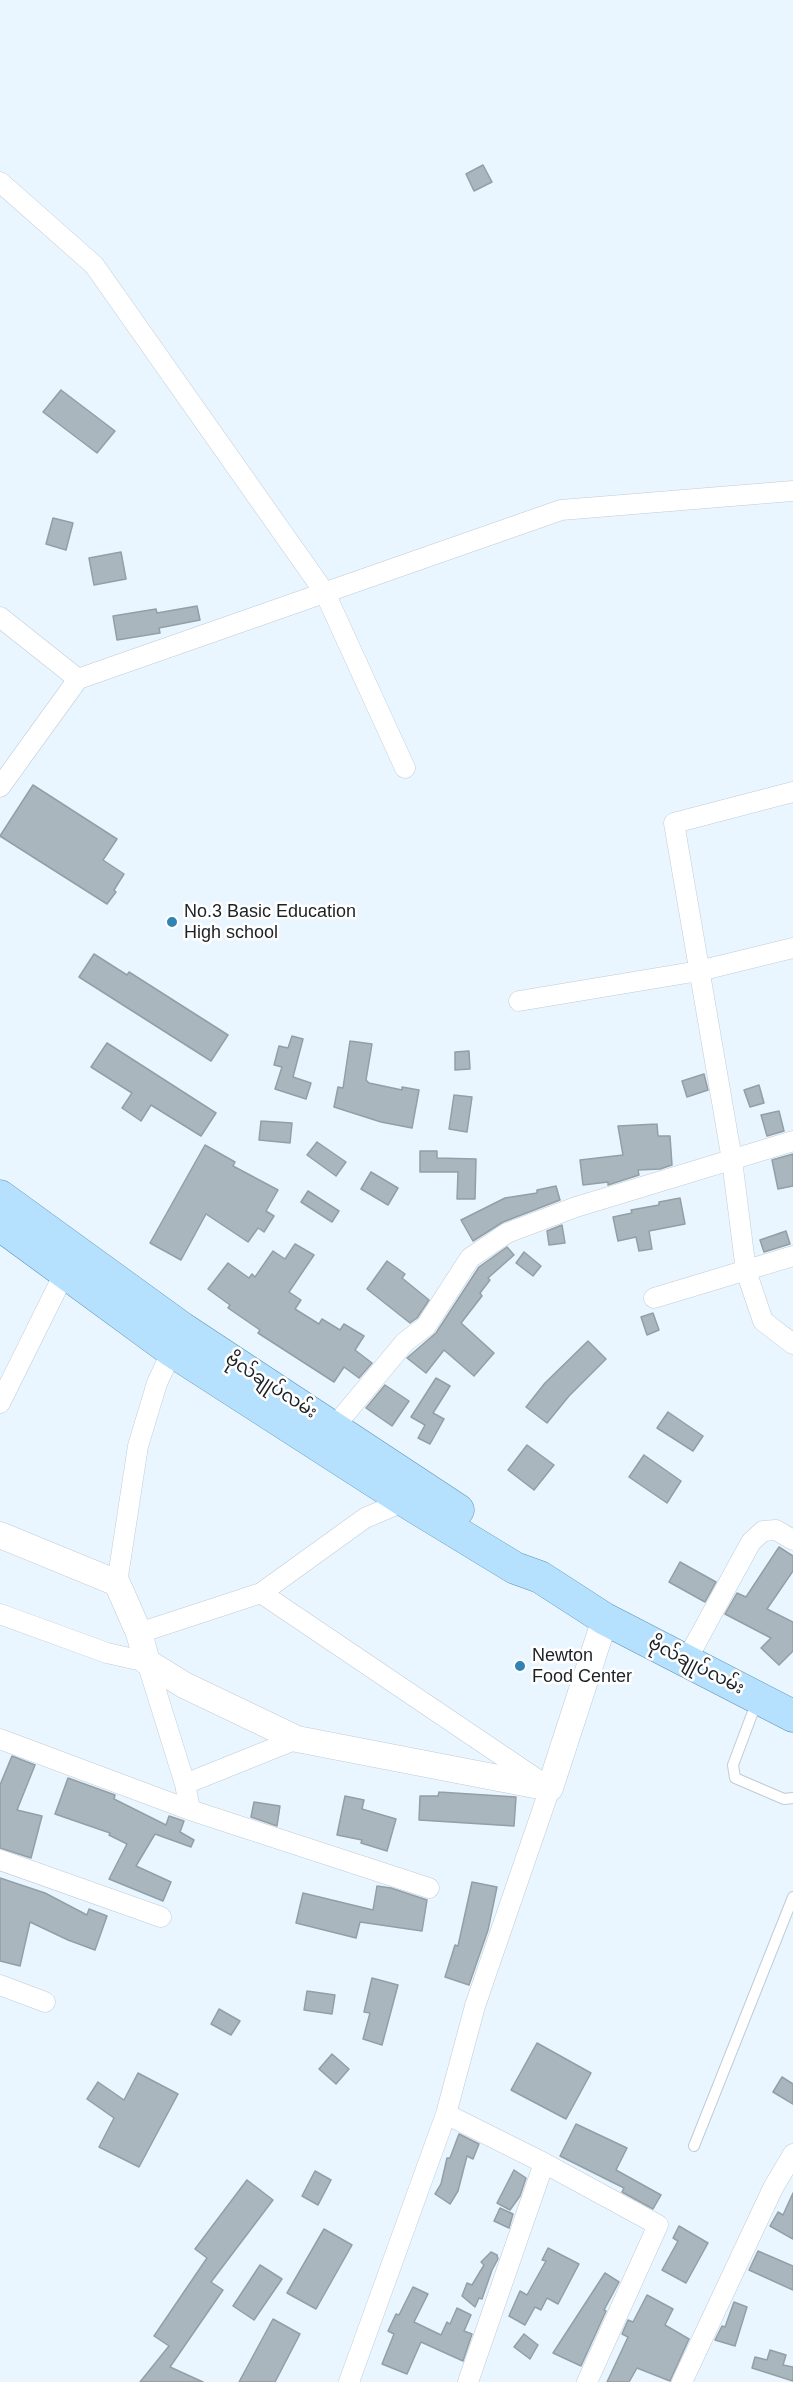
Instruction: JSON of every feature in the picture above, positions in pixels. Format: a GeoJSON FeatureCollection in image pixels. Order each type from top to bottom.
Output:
{"type":"FeatureCollection","features":[{"type":"Feature","properties":{"kind":"main road","name":"ဗိုလ်ချုပ်လမ်း"},"geometry":{"type":"LineString","coordinates":[[0,1196],[182,1328],[513,1547],[540,1577]]}},
{"type":"Feature","properties":{"kind":"main road","name":"ဗိုလ်ချုပ်လမ်း"},"geometry":{"type":"LineString","coordinates":[[0,1225],[172,1351],[405,1501],[515,1568],[540,1577],[605,1619],[793,1716]]}},
{"type":"Feature","properties":{"kind":"street"},"geometry":{"type":"LineString","coordinates":[[0,182],[94,265],[324,593],[405,768]]}},
{"type":"Feature","properties":{"kind":"street"},"geometry":{"type":"LineString","coordinates":[[0,787],[78,679],[561,510],[793,491]]}},
{"type":"Feature","properties":{"kind":"street"},"geometry":{"type":"LineString","coordinates":[[0,617],[78,679]]}},
{"type":"Feature","properties":{"kind":"street"},"geometry":{"type":"LineString","coordinates":[[793,792],[674,823],[732,1160],[746,1271],[763,1321],[793,1344]]}},
{"type":"Feature","properties":{"kind":"street"},"geometry":{"type":"LineString","coordinates":[[519,1001],[699,971],[793,948]]}},
{"type":"Feature","properties":{"kind":"street"},"geometry":{"type":"LineString","coordinates":[[334,1427],[405,1342],[426,1326],[470,1258],[507,1233],[576,1207],[793,1141]]}},
{"type":"Feature","properties":{"kind":"street"},"geometry":{"type":"LineString","coordinates":[[654,1298],[793,1256]]}},
{"type":"Feature","properties":{"kind":"street"},"geometry":{"type":"LineString","coordinates":[[2,1390],[65,1272]]}},
{"type":"Feature","properties":{"kind":"street"},"geometry":{"type":"LineString","coordinates":[[172,1351],[157,1383],[138,1446],[117,1583],[139,1633],[185,1784],[190,1810]]}},
{"type":"Feature","properties":{"kind":"street"},"geometry":{"type":"LineString","coordinates":[[139,1633],[261,1593],[365,1518],[405,1501]]}},
{"type":"Feature","properties":{"kind":"street"},"geometry":{"type":"LineString","coordinates":[[686,1660],[751,1542],[762,1531],[776,1530],[793,1540]]}},
{"type":"Feature","properties":{"kind":"street"},"geometry":{"type":"LineString","coordinates":[[0,1535],[117,1583]]}},
{"type":"Feature","properties":{"kind":"street"},"geometry":{"type":"LineString","coordinates":[[261,1593],[550,1788]]}},
{"type":"Feature","properties":{"kind":"street"},"geometry":{"type":"LineString","coordinates":[[0,1614],[107,1653],[147,1662],[184,1685],[297,1739],[550,1788]]}},
{"type":"Feature","properties":{"kind":"street"},"geometry":{"type":"LineString","coordinates":[[349,2382],[446,2114],[475,2006],[605,1619]]}},
{"type":"Feature","properties":{"kind":"street"},"geometry":{"type":"LineString","coordinates":[[0,1739],[190,1810],[429,1888]]}},
{"type":"Feature","properties":{"kind":"street"},"geometry":{"type":"LineString","coordinates":[[185,1784],[297,1739]]}},
{"type":"Feature","properties":{"kind":"street"},"geometry":{"type":"LineString","coordinates":[[0,1860],[161,1917]]}},
{"type":"Feature","properties":{"kind":"street"},"geometry":{"type":"LineString","coordinates":[[0,1985],[45,2002]]}},
{"type":"Feature","properties":{"kind":"street"},"geometry":{"type":"LineString","coordinates":[[446,2114],[544,2163],[658,2225],[587,2382]]}},
{"type":"Feature","properties":{"kind":"street"},"geometry":{"type":"LineString","coordinates":[[682,2382],[773,2188],[793,2154]]}},
{"type":"Feature","properties":{"kind":"street"},"geometry":{"type":"LineString","coordinates":[[468,2382],[544,2163]]}},
{"type":"Feature","properties":{"kind":"lane"},"geometry":{"type":"LineString","coordinates":[[758,1698],[733,1765],[735,1778],[784,1799],[793,1798]]}},
{"type":"Feature","properties":{"kind":"lane"},"geometry":{"type":"LineString","coordinates":[[694,2146],[793,1897]]}},
{"type":"Feature","properties":{"kind":"building"},"geometry":{"type":"Polygon","coordinates":[[[483,165],[492,182],[474,191],[466,174],[483,165]]]}},
{"type":"Feature","properties":{"kind":"building"},"geometry":{"type":"Polygon","coordinates":[[[61,390],[115,431],[97,453],[43,412],[61,390]]]}},
{"type":"Feature","properties":{"kind":"building"},"geometry":{"type":"Polygon","coordinates":[[[53,518],[73,523],[66,550],[46,544],[53,518]]]}},
{"type":"Feature","properties":{"kind":"building"},"geometry":{"type":"Polygon","coordinates":[[[121,552],[126,579],[94,585],[89,558],[121,552]]]}},
{"type":"Feature","properties":{"kind":"building"},"geometry":{"type":"Polygon","coordinates":[[[197,606],[200,620],[159,628],[160,633],[117,640],[113,616],[156,609],[157,613],[197,606]]]}},
{"type":"Feature","properties":{"kind":"building"},"geometry":{"type":"Polygon","coordinates":[[[33,785],[117,839],[103,860],[124,874],[114,890],[116,892],[107,904],[0,836],[33,785]]]}},
{"type":"Feature","properties":{"kind":"building"},"geometry":{"type":"Polygon","coordinates":[[[94,954],[127,975],[129,972],[228,1035],[211,1061],[79,977],[94,954]]]}},
{"type":"Feature","properties":{"kind":"building"},"geometry":{"type":"Polygon","coordinates":[[[292,1036],[303,1039],[293,1077],[311,1083],[306,1099],[275,1089],[282,1067],[274,1065],[279,1046],[288,1048],[292,1036]]]}},
{"type":"Feature","properties":{"kind":"building"},"geometry":{"type":"Polygon","coordinates":[[[350,1041],[372,1044],[366,1080],[369,1083],[402,1090],[402,1087],[419,1090],[412,1128],[381,1122],[334,1107],[338,1087],[343,1088],[350,1041]]]}},
{"type":"Feature","properties":{"kind":"building"},"geometry":{"type":"Polygon","coordinates":[[[107,1043],[216,1113],[201,1136],[151,1105],[141,1121],[122,1108],[132,1093],[91,1067],[107,1043]]]}},
{"type":"Feature","properties":{"kind":"building"},"geometry":{"type":"Polygon","coordinates":[[[469,1051],[470,1069],[455,1070],[455,1052],[469,1051]]]}},
{"type":"Feature","properties":{"kind":"building"},"geometry":{"type":"Polygon","coordinates":[[[704,1074],[708,1090],[687,1097],[682,1081],[704,1074]]]}},
{"type":"Feature","properties":{"kind":"building"},"geometry":{"type":"Polygon","coordinates":[[[759,1085],[764,1103],[750,1107],[744,1090],[759,1085]]]}},
{"type":"Feature","properties":{"kind":"building"},"geometry":{"type":"Polygon","coordinates":[[[454,1095],[472,1097],[467,1132],[449,1129],[454,1095]]]}},
{"type":"Feature","properties":{"kind":"building"},"geometry":{"type":"Polygon","coordinates":[[[779,1111],[784,1131],[767,1136],[761,1115],[779,1111]]]}},
{"type":"Feature","properties":{"kind":"building"},"geometry":{"type":"Polygon","coordinates":[[[261,1121],[292,1123],[290,1143],[259,1140],[261,1121]]]}},
{"type":"Feature","properties":{"kind":"building"},"geometry":{"type":"Polygon","coordinates":[[[657,1124],[658,1136],[670,1136],[672,1165],[660,1169],[638,1170],[639,1175],[608,1185],[608,1182],[583,1185],[580,1160],[623,1155],[618,1126],[657,1124]]]}},
{"type":"Feature","properties":{"kind":"building"},"geometry":{"type":"Polygon","coordinates":[[[317,1142],[346,1162],[336,1176],[307,1155],[317,1142]]]}},
{"type":"Feature","properties":{"kind":"building"},"geometry":{"type":"Polygon","coordinates":[[[205,1145],[235,1162],[233,1166],[278,1190],[266,1211],[274,1216],[264,1232],[258,1228],[248,1242],[206,1214],[181,1260],[150,1243],[205,1145]]]}},
{"type":"Feature","properties":{"kind":"building"},"geometry":{"type":"Polygon","coordinates":[[[420,1151],[437,1151],[437,1158],[476,1159],[475,1199],[457,1199],[458,1172],[420,1172],[420,1151]]]}},
{"type":"Feature","properties":{"kind":"building"},"geometry":{"type":"Polygon","coordinates":[[[793,1154],[793,1186],[778,1189],[772,1160],[793,1154]]]}},
{"type":"Feature","properties":{"kind":"building"},"geometry":{"type":"Polygon","coordinates":[[[371,1172],[398,1188],[388,1205],[361,1189],[371,1172]]]}},
{"type":"Feature","properties":{"kind":"building"},"geometry":{"type":"Polygon","coordinates":[[[556,1186],[560,1200],[503,1222],[473,1241],[461,1220],[505,1198],[537,1193],[537,1190],[556,1186]]]}},
{"type":"Feature","properties":{"kind":"building"},"geometry":{"type":"Polygon","coordinates":[[[308,1191],[339,1211],[332,1222],[301,1202],[308,1191]]]}},
{"type":"Feature","properties":{"kind":"building"},"geometry":{"type":"Polygon","coordinates":[[[680,1198],[685,1224],[649,1231],[652,1249],[639,1251],[636,1237],[618,1241],[613,1217],[632,1213],[631,1210],[659,1205],[659,1202],[680,1198]]]}},
{"type":"Feature","properties":{"kind":"building"},"geometry":{"type":"Polygon","coordinates":[[[562,1225],[565,1243],[549,1245],[547,1231],[562,1225]]]}},
{"type":"Feature","properties":{"kind":"building"},"geometry":{"type":"Polygon","coordinates":[[[786,1231],[790,1244],[764,1252],[760,1240],[786,1231]]]}},
{"type":"Feature","properties":{"kind":"building"},"geometry":{"type":"Polygon","coordinates":[[[295,1244],[314,1255],[289,1292],[301,1300],[295,1309],[319,1324],[322,1319],[340,1330],[344,1324],[364,1336],[355,1350],[372,1363],[359,1378],[344,1367],[334,1382],[258,1333],[260,1330],[228,1308],[230,1305],[208,1289],[228,1263],[249,1278],[252,1274],[255,1277],[273,1251],[285,1259],[295,1244]]]}},
{"type":"Feature","properties":{"kind":"building"},"geometry":{"type":"Polygon","coordinates":[[[507,1247],[514,1255],[488,1278],[490,1280],[480,1293],[482,1296],[461,1323],[494,1353],[474,1376],[444,1350],[426,1373],[407,1358],[436,1333],[479,1267],[507,1247]]]}},
{"type":"Feature","properties":{"kind":"building"},"geometry":{"type":"Polygon","coordinates":[[[524,1252],[541,1266],[533,1276],[516,1263],[524,1252]]]}},
{"type":"Feature","properties":{"kind":"building"},"geometry":{"type":"Polygon","coordinates":[[[387,1261],[405,1274],[402,1278],[429,1300],[417,1318],[410,1323],[367,1289],[387,1261]]]}},
{"type":"Feature","properties":{"kind":"building"},"geometry":{"type":"Polygon","coordinates":[[[653,1313],[659,1330],[647,1335],[641,1317],[653,1313]]]}},
{"type":"Feature","properties":{"kind":"building"},"geometry":{"type":"Polygon","coordinates":[[[588,1341],[606,1359],[569,1396],[547,1423],[526,1407],[545,1383],[588,1341]]]}},
{"type":"Feature","properties":{"kind":"building"},"geometry":{"type":"Polygon","coordinates":[[[436,1378],[450,1386],[433,1413],[444,1419],[430,1444],[418,1438],[425,1425],[411,1417],[436,1378]]]}},
{"type":"Feature","properties":{"kind":"building"},"geometry":{"type":"Polygon","coordinates":[[[385,1385],[409,1401],[392,1426],[366,1408],[385,1385]]]}},
{"type":"Feature","properties":{"kind":"building"},"geometry":{"type":"Polygon","coordinates":[[[668,1412],[703,1436],[693,1451],[657,1428],[668,1412]]]}},
{"type":"Feature","properties":{"kind":"building"},"geometry":{"type":"Polygon","coordinates":[[[527,1445],[554,1465],[534,1490],[508,1470],[527,1445]]]}},
{"type":"Feature","properties":{"kind":"building"},"geometry":{"type":"Polygon","coordinates":[[[644,1455],[681,1481],[667,1503],[629,1477],[644,1455]]]}},
{"type":"Feature","properties":{"kind":"building"},"geometry":{"type":"Polygon","coordinates":[[[779,1547],[793,1556],[793,1571],[767,1609],[793,1622],[793,1651],[779,1665],[761,1648],[771,1638],[725,1614],[737,1593],[746,1597],[779,1547]]]}},
{"type":"Feature","properties":{"kind":"building"},"geometry":{"type":"Polygon","coordinates":[[[680,1562],[716,1582],[705,1602],[669,1582],[680,1562]]]}},
{"type":"Feature","properties":{"kind":"building"},"geometry":{"type":"Polygon","coordinates":[[[12,1756],[35,1765],[17,1810],[42,1816],[31,1858],[0,1848],[0,1785],[12,1756]]]}},
{"type":"Feature","properties":{"kind":"building"},"geometry":{"type":"Polygon","coordinates":[[[68,1778],[115,1795],[114,1799],[166,1825],[169,1816],[184,1821],[180,1832],[194,1840],[191,1847],[155,1834],[136,1866],[171,1882],[163,1901],[109,1879],[127,1844],[109,1835],[110,1833],[55,1814],[68,1778]]]}},
{"type":"Feature","properties":{"kind":"building"},"geometry":{"type":"Polygon","coordinates":[[[439,1792],[516,1797],[514,1826],[419,1820],[420,1796],[438,1796],[439,1792]]]}},
{"type":"Feature","properties":{"kind":"building"},"geometry":{"type":"Polygon","coordinates":[[[345,1796],[364,1800],[362,1809],[396,1819],[387,1851],[361,1843],[362,1840],[337,1835],[345,1796]]]}},
{"type":"Feature","properties":{"kind":"building"},"geometry":{"type":"Polygon","coordinates":[[[254,1802],[280,1806],[277,1826],[251,1817],[254,1802]]]}},
{"type":"Feature","properties":{"kind":"building"},"geometry":{"type":"Polygon","coordinates":[[[0,1878],[45,1893],[87,1915],[89,1909],[107,1916],[95,1950],[30,1922],[20,1966],[0,1961],[0,1878]]]}},
{"type":"Feature","properties":{"kind":"building"},"geometry":{"type":"Polygon","coordinates":[[[472,1882],[497,1887],[488,1930],[469,1985],[445,1977],[455,1945],[458,1946],[472,1882]]]}},
{"type":"Feature","properties":{"kind":"building"},"geometry":{"type":"Polygon","coordinates":[[[377,1886],[391,1888],[427,1900],[422,1931],[360,1922],[356,1938],[296,1923],[303,1893],[373,1910],[377,1886]]]}},
{"type":"Feature","properties":{"kind":"building"},"geometry":{"type":"Polygon","coordinates":[[[372,1978],[398,1985],[382,2045],[363,2039],[370,2013],[364,2012],[372,1978]]]}},
{"type":"Feature","properties":{"kind":"building"},"geometry":{"type":"Polygon","coordinates":[[[307,1991],[335,1995],[332,2014],[304,2010],[307,1991]]]}},
{"type":"Feature","properties":{"kind":"building"},"geometry":{"type":"Polygon","coordinates":[[[219,2009],[240,2021],[231,2035],[211,2024],[219,2009]]]}},
{"type":"Feature","properties":{"kind":"building"},"geometry":{"type":"Polygon","coordinates":[[[537,2043],[591,2073],[566,2119],[511,2090],[537,2043]]]}},
{"type":"Feature","properties":{"kind":"building"},"geometry":{"type":"Polygon","coordinates":[[[332,2054],[349,2069],[336,2084],[319,2069],[332,2054]]]}},
{"type":"Feature","properties":{"kind":"building"},"geometry":{"type":"Polygon","coordinates":[[[138,2073],[178,2094],[139,2167],[99,2147],[114,2118],[87,2099],[98,2082],[124,2100],[138,2073]]]}},
{"type":"Feature","properties":{"kind":"building"},"geometry":{"type":"Polygon","coordinates":[[[782,2077],[793,2084],[793,2104],[773,2092],[782,2077]]]}},
{"type":"Feature","properties":{"kind":"building"},"geometry":{"type":"Polygon","coordinates":[[[576,2124],[627,2148],[616,2170],[661,2195],[653,2209],[622,2192],[624,2188],[560,2156],[576,2124]]]}},
{"type":"Feature","properties":{"kind":"building"},"geometry":{"type":"Polygon","coordinates":[[[459,2134],[479,2144],[473,2159],[467,2156],[458,2191],[450,2204],[435,2194],[441,2184],[447,2158],[450,2158],[459,2134]]]}},
{"type":"Feature","properties":{"kind":"building"},"geometry":{"type":"Polygon","coordinates":[[[514,2170],[526,2178],[520,2196],[510,2210],[497,2203],[514,2170]]]}},
{"type":"Feature","properties":{"kind":"building"},"geometry":{"type":"Polygon","coordinates":[[[315,2171],[331,2180],[318,2205],[302,2196],[315,2171]]]}},
{"type":"Feature","properties":{"kind":"building"},"geometry":{"type":"Polygon","coordinates":[[[247,2180],[273,2200],[211,2282],[223,2290],[170,2367],[203,2382],[140,2382],[169,2346],[154,2336],[207,2258],[195,2249],[247,2180]]]}},
{"type":"Feature","properties":{"kind":"building"},"geometry":{"type":"Polygon","coordinates":[[[793,2193],[793,2239],[770,2226],[778,2212],[783,2215],[793,2193]]]}},
{"type":"Feature","properties":{"kind":"building"},"geometry":{"type":"Polygon","coordinates":[[[500,2208],[513,2214],[509,2228],[494,2221],[500,2208]]]}},
{"type":"Feature","properties":{"kind":"building"},"geometry":{"type":"Polygon","coordinates":[[[679,2226],[708,2243],[686,2283],[662,2270],[678,2241],[673,2238],[679,2226]]]}},
{"type":"Feature","properties":{"kind":"building"},"geometry":{"type":"Polygon","coordinates":[[[324,2229],[352,2245],[316,2309],[287,2293],[324,2229]]]}},
{"type":"Feature","properties":{"kind":"building"},"geometry":{"type":"Polygon","coordinates":[[[548,2248],[579,2264],[558,2304],[547,2298],[541,2310],[535,2307],[525,2325],[509,2316],[520,2291],[527,2295],[546,2261],[542,2260],[548,2248]]]}},
{"type":"Feature","properties":{"kind":"building"},"geometry":{"type":"Polygon","coordinates":[[[758,2251],[793,2266],[793,2290],[749,2270],[758,2251]]]}},
{"type":"Feature","properties":{"kind":"building"},"geometry":{"type":"Polygon","coordinates":[[[491,2252],[497,2255],[498,2259],[482,2299],[479,2298],[475,2307],[462,2296],[467,2283],[472,2285],[484,2265],[481,2262],[491,2252]]]}},
{"type":"Feature","properties":{"kind":"building"},"geometry":{"type":"Polygon","coordinates":[[[260,2265],[282,2279],[254,2320],[233,2306],[260,2265]]]}},
{"type":"Feature","properties":{"kind":"building"},"geometry":{"type":"Polygon","coordinates":[[[605,2273],[619,2282],[604,2310],[606,2311],[581,2366],[553,2353],[605,2273]]]}},
{"type":"Feature","properties":{"kind":"building"},"geometry":{"type":"Polygon","coordinates":[[[413,2287],[428,2294],[414,2322],[441,2335],[447,2322],[450,2324],[457,2308],[471,2315],[464,2331],[472,2334],[463,2361],[421,2342],[407,2374],[382,2364],[394,2334],[388,2331],[413,2287]]]}},
{"type":"Feature","properties":{"kind":"building"},"geometry":{"type":"Polygon","coordinates":[[[647,2295],[673,2309],[665,2325],[689,2339],[670,2381],[637,2368],[629,2382],[607,2382],[628,2337],[622,2334],[628,2320],[633,2322],[647,2295]]]}},
{"type":"Feature","properties":{"kind":"building"},"geometry":{"type":"Polygon","coordinates":[[[734,2302],[747,2307],[735,2346],[715,2340],[722,2326],[725,2327],[734,2302]]]}},
{"type":"Feature","properties":{"kind":"building"},"geometry":{"type":"Polygon","coordinates":[[[273,2319],[300,2334],[275,2382],[239,2382],[273,2319]]]}},
{"type":"Feature","properties":{"kind":"building"},"geometry":{"type":"Polygon","coordinates":[[[524,2334],[538,2345],[530,2359],[514,2347],[524,2334]]]}},
{"type":"Feature","properties":{"kind":"building"},"geometry":{"type":"Polygon","coordinates":[[[770,2350],[786,2355],[783,2365],[793,2367],[793,2381],[752,2368],[755,2357],[767,2360],[770,2350]]]}},
{"type":"Feature","properties":{"kind":"place","name":"No.3 Basic Education High school"},"geometry":{"type":"Point","coordinates":[172,922]}},
{"type":"Feature","properties":{"kind":"place","name":"Newton Food Center"},"geometry":{"type":"Point","coordinates":[520,1666]}}]}
